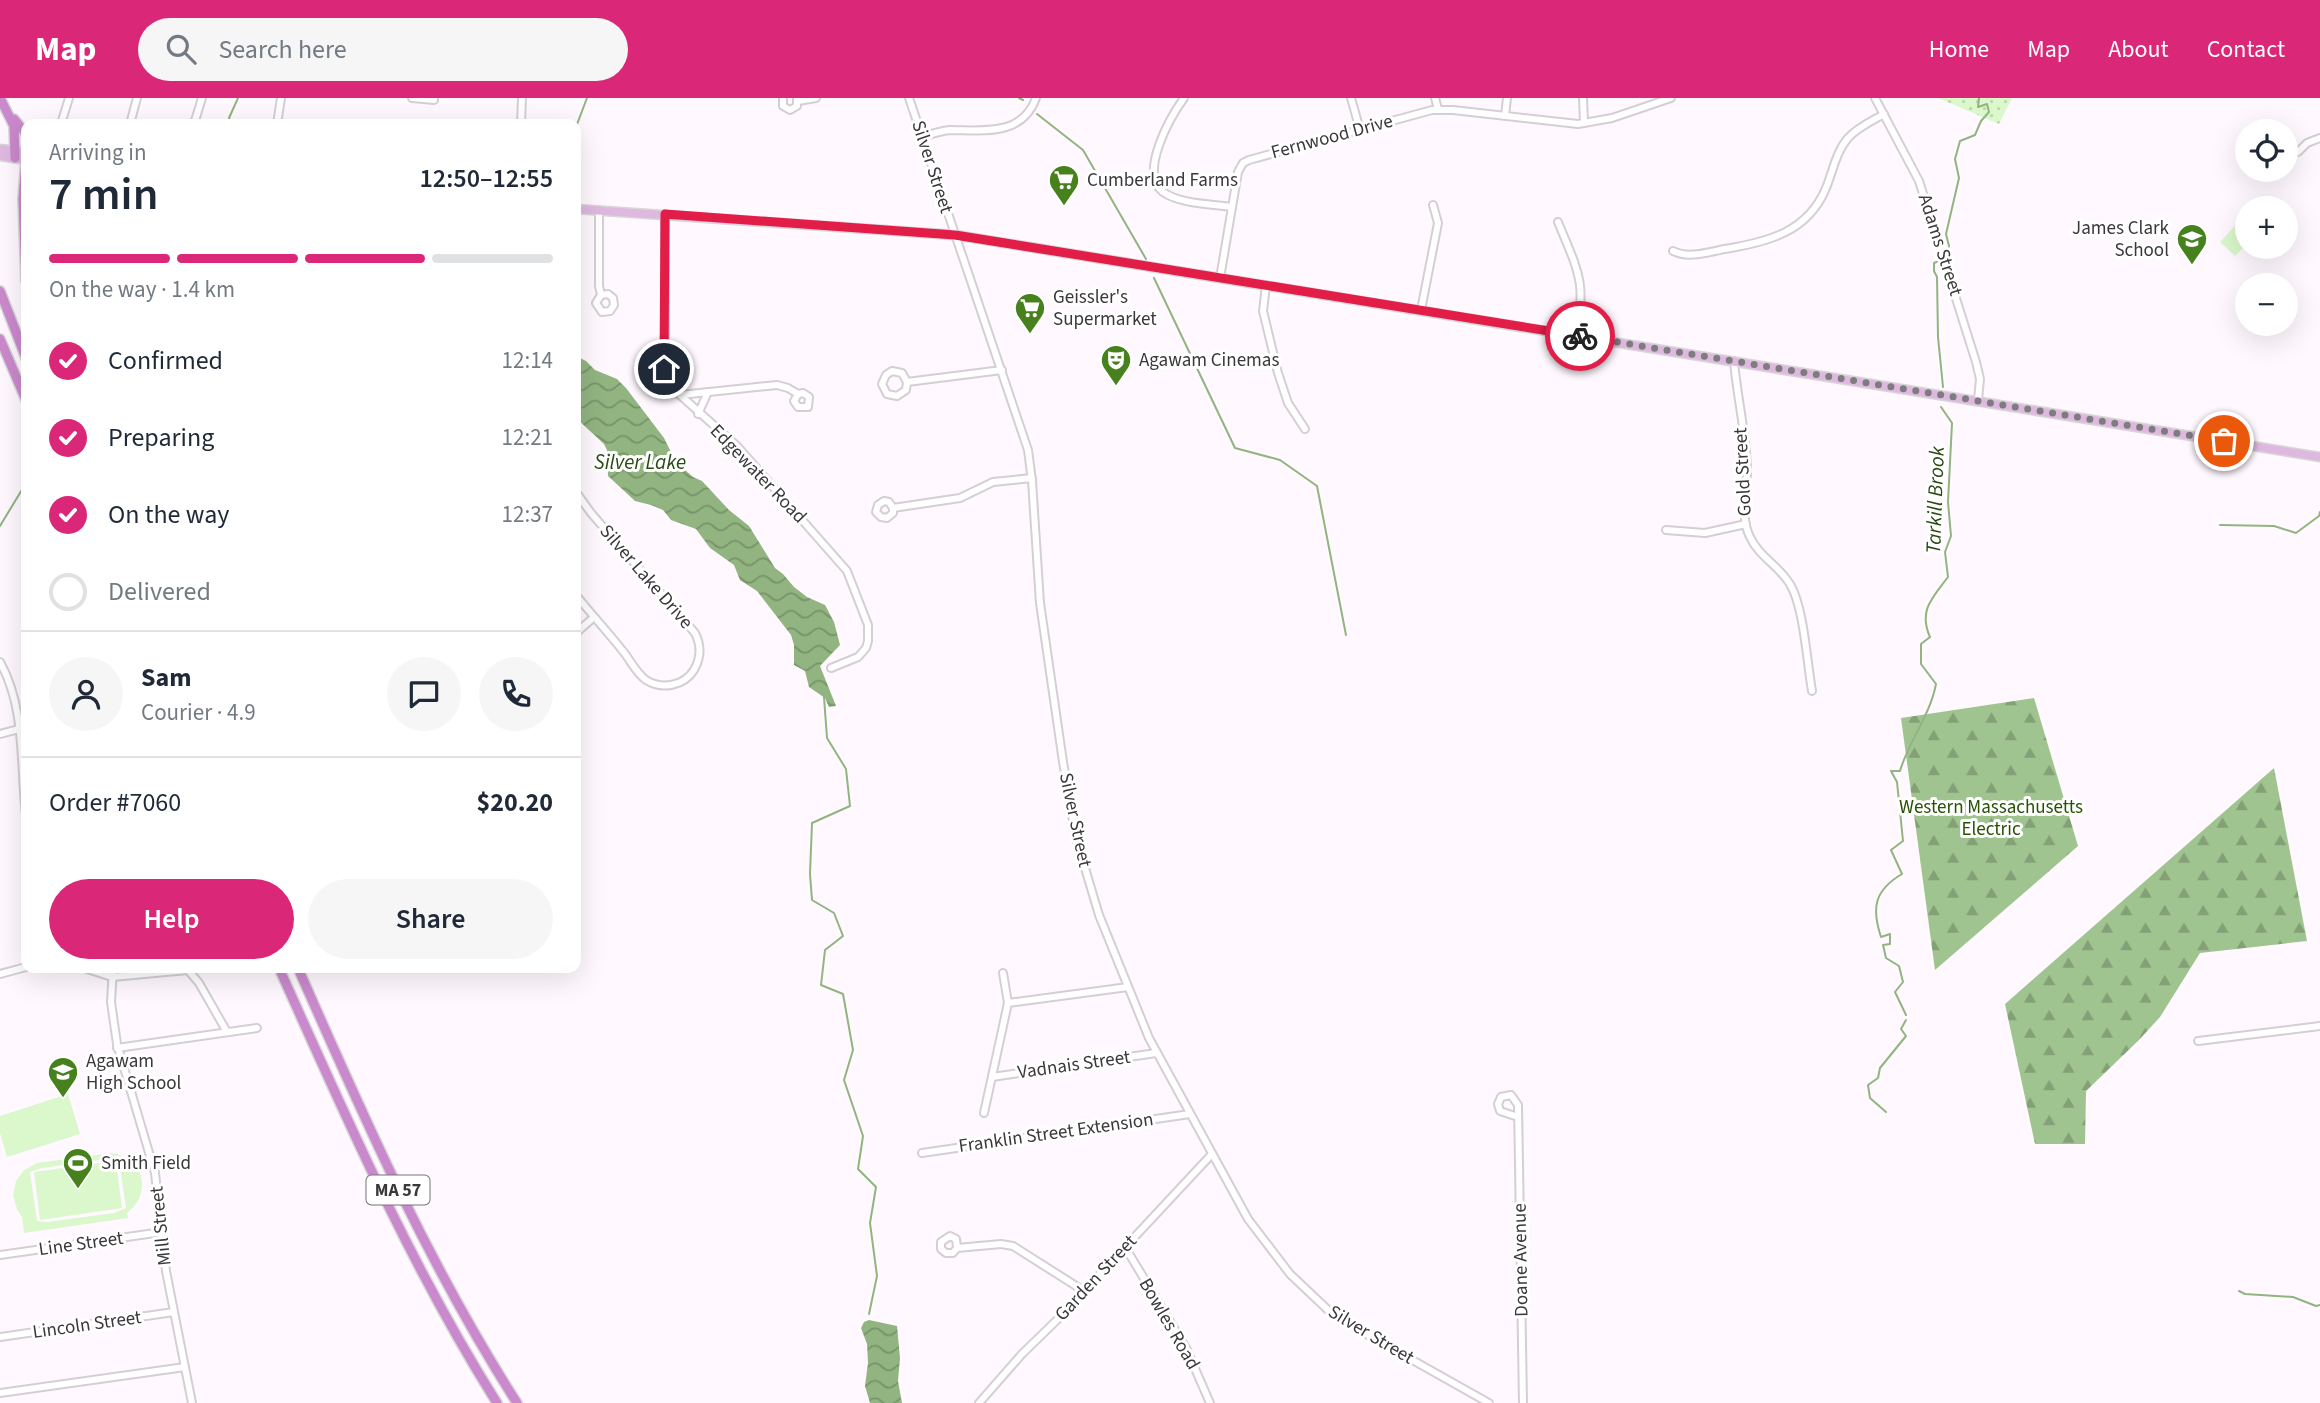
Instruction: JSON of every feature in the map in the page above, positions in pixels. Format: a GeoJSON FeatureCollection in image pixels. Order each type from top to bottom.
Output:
{"type":"FeatureCollection","features":[{"type":"Feature","properties":{"kind":"highway"},"geometry":{"type":"LineString","coordinates":[[0,99],[21,128]]}},
{"type":"Feature","properties":{"kind":"highway"},"geometry":{"type":"LineString","coordinates":[[6,109],[15,131],[15,154]]}},
{"type":"Feature","properties":{"kind":"highway"},"geometry":{"type":"LineString","coordinates":[[0,291],[21,345]]}},
{"type":"Feature","properties":{"kind":"highway"},"geometry":{"type":"LineString","coordinates":[[0,339],[21,388]]}},
{"type":"Feature","properties":{"kind":"highway"},"geometry":{"type":"LineString","coordinates":[[0,355],[21,398]]}},
{"type":"Feature","properties":{"kind":"highway","name":"MA 57"},"geometry":{"type":"LineString","coordinates":[[281,973],[399,1231],[438,1305],[497,1403]]}},
{"type":"Feature","properties":{"kind":"highway","name":"MA 57"},"geometry":{"type":"LineString","coordinates":[[300,973],[413,1221],[461,1311],[517,1403]]}},
{"type":"Feature","properties":{"kind":"main road"},"geometry":{"type":"LineString","coordinates":[[0,149],[21,157]]}},
{"type":"Feature","properties":{"kind":"main road"},"geometry":{"type":"LineString","coordinates":[[0,156],[21,153]]}},
{"type":"Feature","properties":{"kind":"main road"},"geometry":{"type":"LineString","coordinates":[[581,209],[955,235],[2320,457]]}},
{"type":"Feature","properties":{"kind":"street"},"geometry":{"type":"LineString","coordinates":[[63,119],[69,98]]}},
{"type":"Feature","properties":{"kind":"street"},"geometry":{"type":"LineString","coordinates":[[131,119],[137,98]]}},
{"type":"Feature","properties":{"kind":"street"},"geometry":{"type":"LineString","coordinates":[[196,119],[202,98]]}},
{"type":"Feature","properties":{"kind":"street"},"geometry":{"type":"LineString","coordinates":[[278,119],[281,98]]}},
{"type":"Feature","properties":{"kind":"street"},"geometry":{"type":"LineString","coordinates":[[412,98],[434,98]]}},
{"type":"Feature","properties":{"kind":"street"},"geometry":{"type":"LineString","coordinates":[[521,119],[522,98]]}},
{"type":"Feature","properties":{"kind":"street"},"geometry":{"type":"LineString","coordinates":[[783,98],[782,105],[788,110],[795,109],[797,100],[816,98]]}},
{"type":"Feature","properties":{"kind":"street","name":"Silver Street"},"geometry":{"type":"LineString","coordinates":[[909,98],[1023,435],[1032,478],[1040,603],[1073,824],[1096,905],[1156,1053],[1255,1230],[1280,1263],[1308,1292],[1343,1321],[1489,1403]]}},
{"type":"Feature","properties":{"kind":"street"},"geometry":{"type":"LineString","coordinates":[[922,137],[945,131],[984,132],[1007,127],[1025,116],[1036,98]]}},
{"type":"Feature","properties":{"kind":"street"},"geometry":{"type":"LineString","coordinates":[[1184,98],[1162,134],[1155,172],[1157,184],[1171,196],[1232,207],[1220,278]]}},
{"type":"Feature","properties":{"kind":"street"},"geometry":{"type":"LineString","coordinates":[[1351,98],[1360,130]]}},
{"type":"Feature","properties":{"kind":"street"},"geometry":{"type":"LineString","coordinates":[[1435,98],[1438,110]]}},
{"type":"Feature","properties":{"kind":"street"},"geometry":{"type":"LineString","coordinates":[[1506,116],[1507,98]]}},
{"type":"Feature","properties":{"kind":"street"},"geometry":{"type":"LineString","coordinates":[[1583,98],[1584,123]]}},
{"type":"Feature","properties":{"kind":"street","name":"Fernwood Drive"},"geometry":{"type":"LineString","coordinates":[[1232,207],[1238,172],[1241,165],[1249,160],[1438,110],[1549,122],[1584,123],[1612,118],[1671,98]]}},
{"type":"Feature","properties":{"kind":"street","name":"Adams Street"},"geometry":{"type":"LineString","coordinates":[[1875,98],[1910,162],[1923,193],[1976,362],[1980,379],[1978,401]]}},
{"type":"Feature","properties":{"kind":"street"},"geometry":{"type":"LineString","coordinates":[[1673,251],[1687,256],[1759,244],[1789,232],[1807,218],[1821,199],[1840,150],[1849,137],[1884,114]]}},
{"type":"Feature","properties":{"kind":"street"},"geometry":{"type":"LineString","coordinates":[[2298,152],[2307,143],[2320,138]]}},
{"type":"Feature","properties":{"kind":"street"},"geometry":{"type":"LineString","coordinates":[[1421,310],[1438,223],[1433,205]]}},
{"type":"Feature","properties":{"kind":"street"},"geometry":{"type":"LineString","coordinates":[[599,210],[598,286],[601,295]]}},
{"type":"Feature","properties":{"kind":"street","name":"Edgewater Road"},"geometry":{"type":"LineString","coordinates":[[665,214],[663,363],[669,382],[698,414],[724,433],[749,459],[849,576],[868,625],[868,640],[866,648],[858,657],[831,668]]}},
{"type":"Feature","properties":{"kind":"street"},"geometry":{"type":"LineString","coordinates":[[1558,222],[1581,283],[1581,310],[1575,335]]}},
{"type":"Feature","properties":{"kind":"street"},"geometry":{"type":"LineString","coordinates":[[1266,285],[1263,311],[1278,373],[1287,401],[1305,429]]}},
{"type":"Feature","properties":{"kind":"street","name":"Gold Street"},"geometry":{"type":"LineString","coordinates":[[1734,361],[1747,466],[1744,508],[1746,524],[1756,547],[1781,571],[1794,590],[1812,691]]}},
{"type":"Feature","properties":{"kind":"street"},"geometry":{"type":"LineString","coordinates":[[907,382],[1002,370]]}},
{"type":"Feature","properties":{"kind":"street"},"geometry":{"type":"LineString","coordinates":[[892,371],[902,373],[907,382],[906,390],[897,396],[887,394],[882,384],[886,375],[892,371]]}},
{"type":"Feature","properties":{"kind":"street"},"geometry":{"type":"LineString","coordinates":[[680,395],[772,385],[788,388],[798,394]]}},
{"type":"Feature","properties":{"kind":"street"},"geometry":{"type":"LineString","coordinates":[[698,414],[708,392]]}},
{"type":"Feature","properties":{"kind":"street"},"geometry":{"type":"LineString","coordinates":[[893,508],[960,498],[993,482],[1032,478]]}},
{"type":"Feature","properties":{"kind":"street","name":"Silver Lake Drive"},"geometry":{"type":"LineString","coordinates":[[581,499],[695,633],[700,650],[696,667],[688,677],[673,685],[650,682],[637,671],[581,602]]}},
{"type":"Feature","properties":{"kind":"street"},"geometry":{"type":"LineString","coordinates":[[1666,530],[1705,533],[1746,524]]}},
{"type":"Feature","properties":{"kind":"street"},"geometry":{"type":"LineString","coordinates":[[581,629],[594,617]]}},
{"type":"Feature","properties":{"kind":"street"},"geometry":{"type":"LineString","coordinates":[[0,662],[14,695],[21,754]]}},
{"type":"Feature","properties":{"kind":"street"},"geometry":{"type":"LineString","coordinates":[[0,734],[19,729]]}},
{"type":"Feature","properties":{"kind":"street"},"geometry":{"type":"LineString","coordinates":[[0,974],[21,968]]}},
{"type":"Feature","properties":{"kind":"street"},"geometry":{"type":"LineString","coordinates":[[100,973],[112,977],[155,973]]}},
{"type":"Feature","properties":{"kind":"street","name":"Mill Street"},"geometry":{"type":"LineString","coordinates":[[112,973],[111,1002],[117,1048],[155,1173],[166,1271],[192,1403]]}},
{"type":"Feature","properties":{"kind":"street"},"geometry":{"type":"LineString","coordinates":[[191,973],[227,1032]]}},
{"type":"Feature","properties":{"kind":"street"},"geometry":{"type":"LineString","coordinates":[[984,1113],[1008,1003],[1003,973]]}},
{"type":"Feature","properties":{"kind":"street"},"geometry":{"type":"LineString","coordinates":[[1008,1003],[1128,987]]}},
{"type":"Feature","properties":{"kind":"street"},"geometry":{"type":"LineString","coordinates":[[2198,1041],[2320,1026]]}},
{"type":"Feature","properties":{"kind":"street"},"geometry":{"type":"LineString","coordinates":[[117,1048],[257,1028]]}},
{"type":"Feature","properties":{"kind":"street","name":"Vadnais Street"},"geometry":{"type":"LineString","coordinates":[[992,1077],[1156,1053]]}},
{"type":"Feature","properties":{"kind":"street","name":"Franklin Street Extension"},"geometry":{"type":"LineString","coordinates":[[922,1153],[1190,1114]]}},
{"type":"Feature","properties":{"kind":"street","name":"Doane Avenue"},"geometry":{"type":"LineString","coordinates":[[1518,1117],[1523,1403]]}},
{"type":"Feature","properties":{"kind":"street","name":"Garden Street"},"geometry":{"type":"LineString","coordinates":[[979,1403],[1212,1154]]}},
{"type":"Feature","properties":{"kind":"street","name":"Line Street"},"geometry":{"type":"LineString","coordinates":[[0,1255],[162,1232]]}},
{"type":"Feature","properties":{"kind":"street"},"geometry":{"type":"LineString","coordinates":[[957,1248],[1001,1244],[1013,1246],[1084,1291]]}},
{"type":"Feature","properties":{"kind":"street","name":"Bowles Road"},"geometry":{"type":"LineString","coordinates":[[1125,1247],[1181,1339],[1210,1403]]}},
{"type":"Feature","properties":{"kind":"street","name":"Lincoln Street"},"geometry":{"type":"LineString","coordinates":[[0,1337],[174,1312]]}},
{"type":"Feature","properties":{"kind":"street"},"geometry":{"type":"LineString","coordinates":[[0,1394],[185,1367]]}},
{"type":"Feature","properties":{"kind":"shaded area"},"geometry":{"type":"Polygon","coordinates":[[[1938,98],[2012,98],[1999,124],[1938,98]]]}},
{"type":"Feature","properties":{"kind":"shaded area"},"geometry":{"type":"Polygon","coordinates":[[[2235,226],[2235,256],[2220,242],[2235,226]]]}},
{"type":"Feature","properties":{"kind":"shaded area"},"geometry":{"type":"Polygon","coordinates":[[[68,1094],[80,1134],[7,1157],[0,1133],[0,1116],[68,1094]]]}},
{"type":"Feature","properties":{"kind":"shaded area"},"geometry":{"type":"Polygon","coordinates":[[[110,1153],[121,1155],[130,1160],[141,1176],[140,1195],[127,1213],[128,1218],[24,1233],[22,1217],[13,1195],[16,1181],[24,1170],[37,1163],[110,1153]],[[106,1159],[30,1172],[37,1221],[114,1213],[126,1208],[119,1160],[106,1159]]]}},
{"type":"Feature","properties":{"kind":"shaded area","name":"Smith Field"},"geometry":{"type":"Polygon","coordinates":[[[116,1161],[122,1208],[40,1220],[34,1172],[116,1161]]]}},
{"type":"Feature","properties":{"kind":"green space","name":"Western Massachusetts Electric"},"geometry":{"type":"Polygon","coordinates":[[[2034,698],[2078,846],[1935,970],[1901,718],[2034,698]]]}},
{"type":"Feature","properties":{"kind":"green space"},"geometry":{"type":"Polygon","coordinates":[[[2274,768],[2307,941],[2200,953],[2160,1017],[2086,1091],[2085,1144],[2035,1144],[2005,1004],[2274,768]]]}},
{"type":"Feature","properties":{"kind":"water","name":"Silver Lake"},"geometry":{"type":"Polygon","coordinates":[[[581,358],[595,370],[617,379],[626,388],[664,438],[676,462],[702,481],[729,510],[749,526],[775,568],[794,587],[807,597],[825,605],[834,622],[840,645],[820,666],[836,706],[829,707],[825,698],[809,687],[805,671],[794,665],[791,635],[757,591],[740,580],[734,565],[710,548],[696,529],[671,520],[663,510],[635,501],[608,476],[607,450],[581,423],[581,358]]]}},
{"type":"Feature","properties":{"kind":"water"},"geometry":{"type":"Polygon","coordinates":[[[869,1320],[897,1326],[900,1358],[898,1381],[902,1403],[870,1403],[865,1386],[867,1344],[861,1328],[864,1322],[869,1320]]]}},
{"type":"Feature","properties":{"kind":"waterway"},"geometry":{"type":"LineString","coordinates":[[230,119],[238,98]]}},
{"type":"Feature","properties":{"kind":"waterway"},"geometry":{"type":"LineString","coordinates":[[579,119],[587,98]]}},
{"type":"Feature","properties":{"kind":"waterway"},"geometry":{"type":"LineString","coordinates":[[1019,98],[1023,100]]}},
{"type":"Feature","properties":{"kind":"waterway","name":"Tarkill Brook"},"geometry":{"type":"LineString","coordinates":[[1948,252],[1946,234],[1959,178],[1955,159],[1960,141],[1975,135],[1981,121],[1989,112],[1987,104],[1978,107],[1979,98]]}},
{"type":"Feature","properties":{"kind":"waterway"},"geometry":{"type":"LineString","coordinates":[[1037,114],[1083,150],[1146,259]]}},
{"type":"Feature","properties":{"kind":"waterway","name":"Tarkill Brook"},"geometry":{"type":"LineString","coordinates":[[1939,261],[1934,263],[1934,271],[1937,277],[1938,337],[1943,387]]}},
{"type":"Feature","properties":{"kind":"waterway"},"geometry":{"type":"LineString","coordinates":[[1154,278],[1235,448],[1280,460],[1317,486],[1346,635]]}},
{"type":"Feature","properties":{"kind":"waterway","name":"Tarkill Brook"},"geometry":{"type":"LineString","coordinates":[[1906,1015],[1895,992],[1903,982],[1899,966],[1886,958],[1883,945],[1890,944],[1890,934],[1881,937],[1876,908],[1886,886],[1902,874],[1891,850],[1903,841],[1897,782],[1891,771],[1900,771],[1929,707],[1936,684],[1921,664],[1921,644],[1930,637],[1926,611],[1948,577],[1945,552],[1951,536],[1948,502],[1952,423],[1941,407]]}},
{"type":"Feature","properties":{"kind":"waterway"},"geometry":{"type":"LineString","coordinates":[[0,526],[21,491]]}},
{"type":"Feature","properties":{"kind":"waterway"},"geometry":{"type":"LineString","coordinates":[[2220,525],[2274,526],[2296,533],[2319,516],[2320,512]]}},
{"type":"Feature","properties":{"kind":"waterway"},"geometry":{"type":"LineString","coordinates":[[824,697],[827,738],[846,769],[850,806],[812,823],[810,874],[812,900],[834,913],[843,936],[825,950],[821,985],[843,994],[853,1050],[844,1080],[863,1136],[858,1169],[876,1187],[870,1223],[877,1276],[869,1314]]}},
{"type":"Feature","properties":{"kind":"waterway","name":"Tarkill Brook"},"geometry":{"type":"LineString","coordinates":[[1886,1112],[1870,1098],[1868,1085],[1878,1078],[1880,1068],[1906,1036],[1901,1029],[1906,1020]]}},
{"type":"Feature","properties":{"kind":"waterway"},"geometry":{"type":"LineString","coordinates":[[2239,1291],[2245,1294],[2293,1297],[2320,1305]]}},
{"type":"Feature","properties":{"kind":"way so far"},"geometry":{"type":"LineString","coordinates":[[1580,336],[2224,441]]}},
{"type":"Feature","properties":{"kind":"place","name":"Cumberland Farms"},"geometry":{"type":"Point","coordinates":[1064,207]}},
{"type":"Feature","properties":{"kind":"place","name":"James Clark School"},"geometry":{"type":"Point","coordinates":[2192,266]}},
{"type":"Feature","properties":{"kind":"place","name":"Geissler's Supermarket"},"geometry":{"type":"Point","coordinates":[1030,335]}},
{"type":"Feature","properties":{"kind":"place","name":"Agawam Cinemas"},"geometry":{"type":"Point","coordinates":[1116,387]}},
{"type":"Feature","properties":{"kind":"place","name":"Agawam High School"},"geometry":{"type":"Point","coordinates":[63,1099]}},
{"type":"Feature","properties":{"kind":"place","name":"Smith Field"},"geometry":{"type":"Point","coordinates":[78,1190]}},
{"type":"Feature","properties":{"kind":"route"},"geometry":{"type":"LineString","coordinates":[[664,369],[665,214],[955,235],[1580,336]]}}]}
